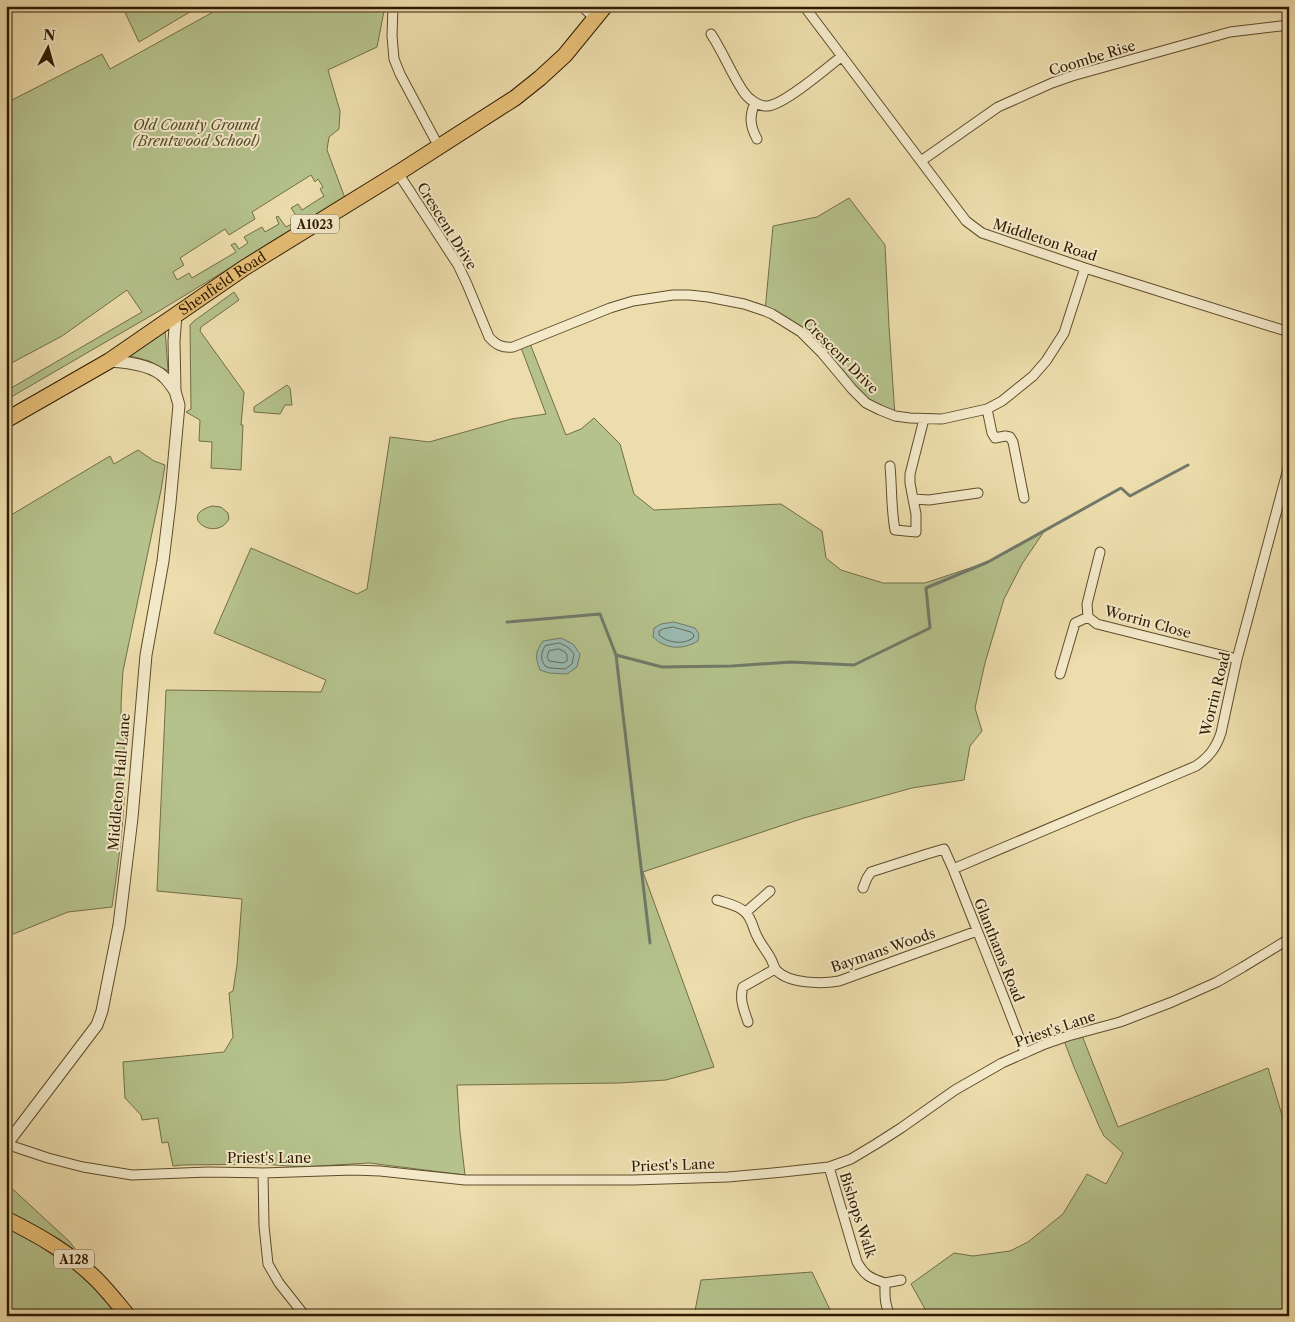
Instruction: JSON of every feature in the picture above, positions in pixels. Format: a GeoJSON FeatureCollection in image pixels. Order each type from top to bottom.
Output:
{"type":"FeatureCollection","features":[{"type":"Feature","properties":{"kind":"main road","name":"Shenfield Road"},"geometry":{"type":"LineString","coordinates":[[6,420],[109,360],[244,268],[516,98],[565,55],[605,6]]}},
{"type":"Feature","properties":{"kind":"main road","name":"A128"},"geometry":{"type":"LineString","coordinates":[[6,1219],[38,1235],[72,1257],[98,1281],[128,1316]]}},
{"type":"Feature","properties":{"kind":"street"},"geometry":{"type":"LineString","coordinates":[[393,6],[392,36],[394,59],[439,147]]}},
{"type":"Feature","properties":{"kind":"street"},"geometry":{"type":"LineString","coordinates":[[582,6],[595,19]]}},
{"type":"Feature","properties":{"kind":"street","name":"Middleton Road"},"geometry":{"type":"LineString","coordinates":[[804,6],[966,221],[982,234],[1289,332]]}},
{"type":"Feature","properties":{"kind":"street","name":"Coombe Rise"},"geometry":{"type":"LineString","coordinates":[[921,161],[998,107],[1052,83],[1230,32],[1289,26]]}},
{"type":"Feature","properties":{"kind":"street"},"geometry":{"type":"LineString","coordinates":[[711,34],[744,92],[755,103],[767,106],[781,102],[842,56]]}},
{"type":"Feature","properties":{"kind":"street"},"geometry":{"type":"LineString","coordinates":[[755,103],[751,111],[750,122],[752,131],[758,139]]}},
{"type":"Feature","properties":{"kind":"street","name":"Crescent Drive"},"geometry":{"type":"LineString","coordinates":[[398,173],[458,265],[468,284],[489,336],[494,343],[505,348],[513,347],[610,308],[633,301],[673,295],[708,297],[744,304],[772,314],[801,332],[822,352],[848,385],[866,403],[895,416],[924,419],[958,417],[987,409],[1002,401],[1024,384],[1046,361],[1064,333],[1085,268]]}},
{"type":"Feature","properties":{"kind":"street","name":"Middleton Hall Lane"},"geometry":{"type":"LineString","coordinates":[[6,1144],[97,1025],[102,1011],[119,925],[132,818],[146,655],[163,561],[179,405],[175,391],[174,347],[176,314]]}},
{"type":"Feature","properties":{"kind":"street"},"geometry":{"type":"LineString","coordinates":[[109,360],[148,367],[164,376],[175,391]]}},
{"type":"Feature","properties":{"kind":"street"},"geometry":{"type":"LineString","coordinates":[[987,409],[992,433],[995,438],[1010,437],[1013,442],[1024,498]]}},
{"type":"Feature","properties":{"kind":"street"},"geometry":{"type":"LineString","coordinates":[[890,466],[894,530],[916,532],[916,514],[910,474],[924,419]]}},
{"type":"Feature","properties":{"kind":"street","name":"Worrin Road"},"geometry":{"type":"LineString","coordinates":[[953,870],[1196,766],[1212,753],[1221,733],[1237,659],[1289,465]]}},
{"type":"Feature","properties":{"kind":"street"},"geometry":{"type":"LineString","coordinates":[[913,499],[929,500],[978,493]]}},
{"type":"Feature","properties":{"kind":"street","name":"Worrin Close"},"geometry":{"type":"LineString","coordinates":[[1100,552],[1088,604],[1088,617],[1097,624],[1237,659]]}},
{"type":"Feature","properties":{"kind":"street"},"geometry":{"type":"LineString","coordinates":[[1060,674],[1075,623],[1088,617]]}},
{"type":"Feature","properties":{"kind":"street","name":"Glanthams Road"},"geometry":{"type":"LineString","coordinates":[[863,888],[866,878],[871,872],[944,849],[1002,992],[1024,1053]]}},
{"type":"Feature","properties":{"kind":"street"},"geometry":{"type":"LineString","coordinates":[[746,912],[770,891]]}},
{"type":"Feature","properties":{"kind":"street"},"geometry":{"type":"LineString","coordinates":[[717,900],[746,912],[775,969],[743,987],[741,994],[742,1003],[748,1022]]}},
{"type":"Feature","properties":{"kind":"street","name":"Baymans Woods"},"geometry":{"type":"LineString","coordinates":[[775,969],[801,981],[829,983],[977,931]]}},
{"type":"Feature","properties":{"kind":"street","name":"Priest's Lane"},"geometry":{"type":"LineString","coordinates":[[6,1144],[83,1167],[120,1174],[145,1175],[353,1170],[465,1180],[633,1180],[728,1177],[829,1167],[868,1149],[955,1090],[1002,1063],[1068,1036],[1120,1022],[1172,1002],[1216,982],[1289,939]]}},
{"type":"Feature","properties":{"kind":"street","name":"Bishops Walk"},"geometry":{"type":"LineString","coordinates":[[829,1167],[857,1262],[862,1271],[869,1277],[885,1283]]}},
{"type":"Feature","properties":{"kind":"street"},"geometry":{"type":"LineString","coordinates":[[263,1173],[264,1226],[268,1264],[279,1283],[305,1316]]}},
{"type":"Feature","properties":{"kind":"street"},"geometry":{"type":"LineString","coordinates":[[891,1316],[887,1311],[885,1283],[901,1280]]}},
{"type":"Feature","properties":{"kind":"green space"},"geometry":{"type":"Polygon","coordinates":[[[122,6],[200,6],[139,42],[122,6]]]}},
{"type":"Feature","properties":{"kind":"green space","name":"Old County Ground (Brentwood School)"},"geometry":{"type":"Polygon","coordinates":[[[224,6],[385,6],[377,47],[328,70],[340,111],[339,129],[329,137],[327,150],[345,198],[159,311],[6,400],[6,391],[142,312],[127,290],[62,336],[6,366],[6,103],[102,54],[110,69],[224,6]],[[311,175],[252,212],[255,219],[229,235],[225,229],[180,258],[184,265],[173,272],[177,280],[189,273],[192,278],[236,252],[231,245],[235,243],[239,249],[248,243],[244,237],[262,227],[265,232],[279,224],[276,217],[278,216],[286,227],[299,220],[291,208],[298,204],[302,210],[324,196],[320,189],[323,187],[318,179],[315,182],[311,175]]]}},
{"type":"Feature","properties":{"kind":"green space"},"geometry":{"type":"Polygon","coordinates":[[[849,198],[885,245],[895,416],[869,404],[822,353],[765,311],[773,226],[817,217],[849,198]]]}},
{"type":"Feature","properties":{"kind":"green space"},"geometry":{"type":"Polygon","coordinates":[[[234,292],[239,300],[201,327],[200,331],[244,392],[241,425],[243,425],[241,470],[211,468],[212,442],[199,441],[200,420],[186,412],[191,409],[190,325],[234,292]]]}},
{"type":"Feature","properties":{"kind":"green space"},"geometry":{"type":"Polygon","coordinates":[[[165,328],[168,371],[149,361],[127,355],[165,328]]]}},
{"type":"Feature","properties":{"kind":"green space"},"geometry":{"type":"Polygon","coordinates":[[[529,341],[566,435],[581,429],[594,418],[620,444],[634,494],[654,510],[781,504],[822,531],[826,558],[841,570],[883,583],[925,583],[988,562],[1045,530],[1022,564],[1004,599],[985,663],[975,708],[982,731],[970,746],[964,780],[912,788],[804,818],[643,872],[714,1067],[666,1080],[620,1083],[457,1085],[465,1175],[369,1163],[301,1167],[263,1164],[173,1166],[168,1142],[162,1143],[158,1118],[142,1120],[141,1115],[125,1098],[123,1062],[224,1052],[233,1037],[229,993],[233,991],[237,965],[242,899],[157,891],[166,690],[321,692],[326,680],[214,633],[251,548],[357,594],[367,589],[390,437],[429,442],[511,419],[546,414],[520,345],[529,341]]]}},
{"type":"Feature","properties":{"kind":"green space"},"geometry":{"type":"Polygon","coordinates":[[[287,385],[290,388],[292,405],[285,405],[280,414],[254,412],[254,407],[287,385]]]}},
{"type":"Feature","properties":{"kind":"green space"},"geometry":{"type":"Polygon","coordinates":[[[138,450],[154,461],[165,465],[123,671],[121,713],[125,784],[112,907],[68,912],[6,937],[6,518],[110,456],[114,464],[138,450]]]}},
{"type":"Feature","properties":{"kind":"green space"},"geometry":{"type":"Polygon","coordinates":[[[212,506],[221,507],[228,513],[229,519],[223,526],[208,528],[198,521],[198,516],[202,510],[212,506]]]}},
{"type":"Feature","properties":{"kind":"green space"},"geometry":{"type":"Polygon","coordinates":[[[1081,1033],[1118,1127],[1268,1068],[1289,1139],[1289,1316],[929,1316],[911,1284],[954,1253],[973,1256],[1010,1251],[1028,1242],[1063,1214],[1087,1174],[1106,1184],[1123,1153],[1104,1136],[1063,1038],[1081,1033]]]}},
{"type":"Feature","properties":{"kind":"green space"},"geometry":{"type":"Polygon","coordinates":[[[6,1183],[69,1241],[128,1316],[6,1316],[6,1183]]]}},
{"type":"Feature","properties":{"kind":"green space"},"geometry":{"type":"Polygon","coordinates":[[[812,1272],[833,1316],[694,1316],[701,1280],[812,1272]]]}},
{"type":"Feature","properties":{"kind":"water"},"geometry":{"type":"Polygon","coordinates":[[[674,622],[695,628],[699,634],[698,641],[690,645],[672,647],[653,637],[654,628],[661,624],[674,622]]]}},
{"type":"Feature","properties":{"kind":"water"},"geometry":{"type":"Polygon","coordinates":[[[561,638],[573,644],[580,654],[577,667],[567,674],[549,673],[540,670],[537,655],[543,641],[561,638]]]}},
{"type":"Feature","properties":{"kind":"waterway"},"geometry":{"type":"LineString","coordinates":[[616,655],[662,667],[732,666],[791,662],[854,665],[930,628],[926,588],[988,562],[1121,488],[1130,496],[1188,465]]}},
{"type":"Feature","properties":{"kind":"waterway"},"geometry":{"type":"LineString","coordinates":[[507,622],[600,614],[616,655],[650,943]]}}]}
